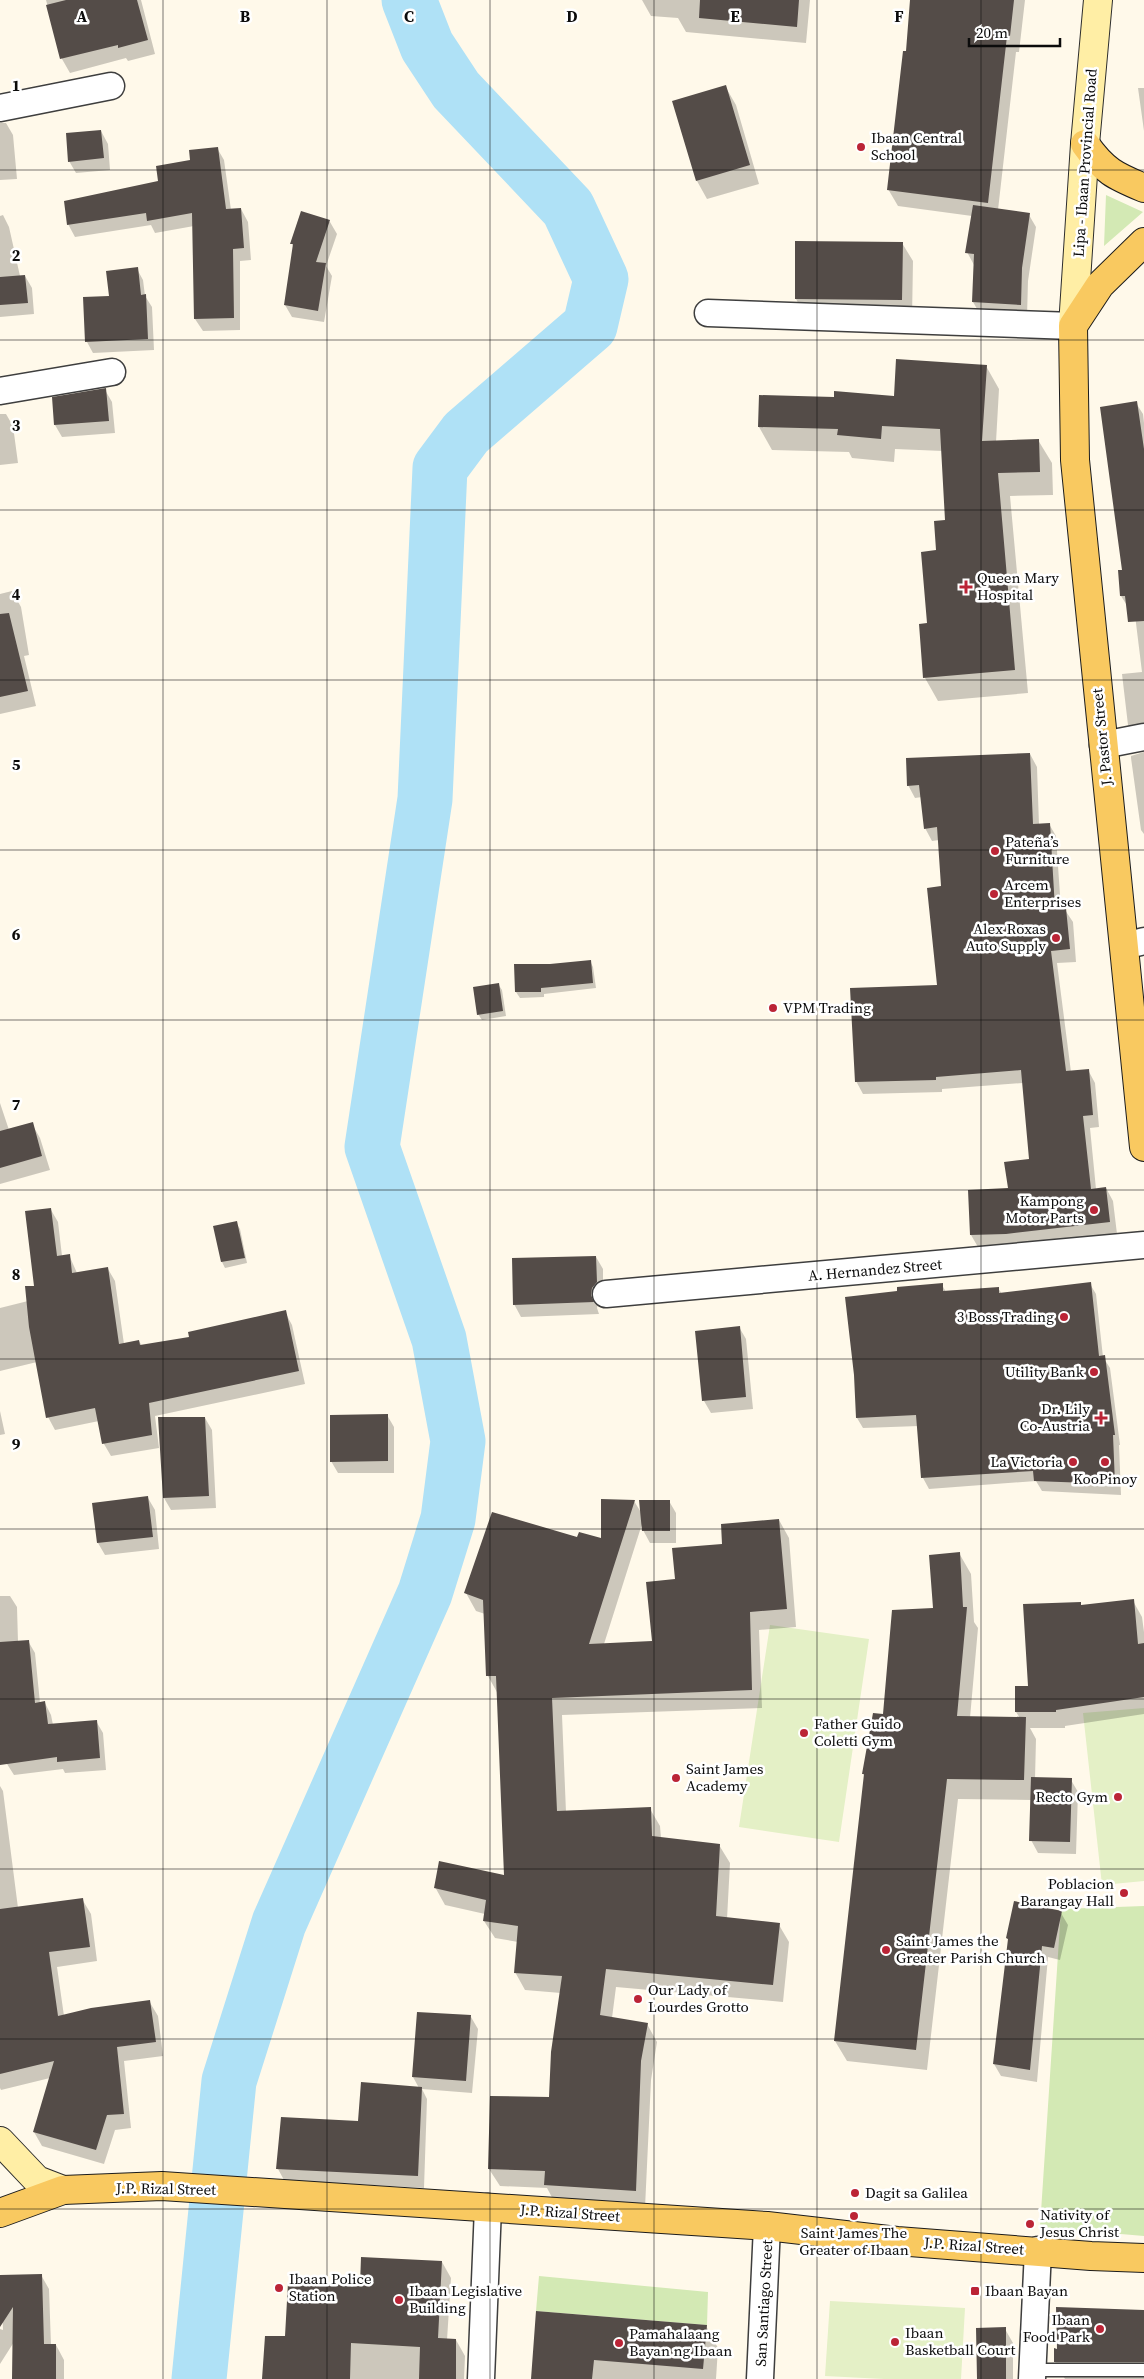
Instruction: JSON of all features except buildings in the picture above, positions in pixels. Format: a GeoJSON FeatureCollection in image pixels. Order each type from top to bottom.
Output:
{"type":"FeatureCollection","features":[{"type":"Feature","properties":{"kind":"main road","name":"Lipa - Ibaan Provincial Road"},"geometry":{"type":"LineString","coordinates":[[1073,326],[1085,144],[1098,0]]}},
{"type":"Feature","properties":{"kind":"main road"},"geometry":{"type":"LineString","coordinates":[[1085,144],[1098,163],[1114,176],[1144,188]]}},
{"type":"Feature","properties":{"kind":"main road"},"geometry":{"type":"LineString","coordinates":[[1073,326],[1100,284],[1144,242]]}},
{"type":"Feature","properties":{"kind":"main road","name":"J. Pastor Street"},"geometry":{"type":"LineString","coordinates":[[1073,326],[1075,460],[1103,745],[1134,943],[1144,1147]]}},
{"type":"Feature","properties":{"kind":"main road"},"geometry":{"type":"LineString","coordinates":[[0,2141],[37,2180],[63,2190]]}},
{"type":"Feature","properties":{"kind":"main road","name":"J.P. Rizal Street"},"geometry":{"type":"LineString","coordinates":[[0,2213],[63,2190],[162,2186],[767,2226],[897,2240],[1038,2250],[1091,2256],[1144,2258]]}},
{"type":"Feature","properties":{"kind":"street"},"geometry":{"type":"LineString","coordinates":[[0,108],[111,86]]}},
{"type":"Feature","properties":{"kind":"street"},"geometry":{"type":"LineString","coordinates":[[708,313],[1073,326]]}},
{"type":"Feature","properties":{"kind":"street"},"geometry":{"type":"LineString","coordinates":[[0,391],[112,372]]}},
{"type":"Feature","properties":{"kind":"street"},"geometry":{"type":"LineString","coordinates":[[1103,745],[1144,737]]}},
{"type":"Feature","properties":{"kind":"street","name":"A. Hernandez Street"},"geometry":{"type":"LineString","coordinates":[[606,1294],[1144,1245]]}},
{"type":"Feature","properties":{"kind":"street"},"geometry":{"type":"LineString","coordinates":[[481,2379],[488,2207]]}},
{"type":"Feature","properties":{"kind":"street","name":"San Santiago Street"},"geometry":{"type":"LineString","coordinates":[[760,2379],[767,2226]]}},
{"type":"Feature","properties":{"kind":"street"},"geometry":{"type":"LineString","coordinates":[[1032,2374],[1038,2250]]}},
{"type":"Feature","properties":{"kind":"lane"},"geometry":{"type":"LineString","coordinates":[[1032,2374],[1144,2370]]}},
{"type":"Feature","properties":{"kind":"green space"},"geometry":{"type":"Polygon","coordinates":[[[1106,195],[1143,212],[1104,246],[1106,195]]]}},
{"type":"Feature","properties":{"kind":"green space","name":"Father Guido Coletti Gym"},"geometry":{"type":"Polygon","coordinates":[[[770,1625],[869,1639],[839,1842],[739,1827],[770,1625]]]}},
{"type":"Feature","properties":{"kind":"green space","name":"Recto Gym"},"geometry":{"type":"Polygon","coordinates":[[[1144,1708],[1144,1881],[1102,1885],[1083,1713],[1144,1708]]]}},
{"type":"Feature","properties":{"kind":"green space"},"geometry":{"type":"Polygon","coordinates":[[[1144,1906],[1144,2236],[1040,2227],[1061,1909],[1144,1906]]]}},
{"type":"Feature","properties":{"kind":"green space"},"geometry":{"type":"Polygon","coordinates":[[[539,2276],[708,2292],[707,2325],[536,2311],[539,2276]]]}},
{"type":"Feature","properties":{"kind":"green space","name":"Ibaan Basketball Court"},"geometry":{"type":"Polygon","coordinates":[[[830,2301],[965,2308],[961,2379],[884,2379],[825,2376],[830,2301]]]}},
{"type":"Feature","properties":{"kind":"waterway"},"geometry":{"type":"LineString","coordinates":[[199,2379],[229,2081],[279,1923],[425,1593],[448,1519],[458,1441],[439,1339],[372,1147],[425,799],[440,468],[466,433],[590,326],[601,279],[568,208],[456,90],[427,46],[409,0]]}},
{"type":"Feature","properties":{"kind":"place","name":"Ibaan Central School"},"geometry":{"type":"Point","coordinates":[861,147]}},
{"type":"Feature","properties":{"kind":"place","name":"Queen Mary Hospital"},"geometry":{"type":"Point","coordinates":[966,587]}},
{"type":"Feature","properties":{"kind":"place","name":"Pateña’s Furniture"},"geometry":{"type":"Point","coordinates":[995,851]}},
{"type":"Feature","properties":{"kind":"place","name":"Arcem Enterprises"},"geometry":{"type":"Point","coordinates":[994,894]}},
{"type":"Feature","properties":{"kind":"place","name":"Alex Roxas Auto Supply"},"geometry":{"type":"Point","coordinates":[1056,938]}},
{"type":"Feature","properties":{"kind":"place","name":"VPM Trading"},"geometry":{"type":"Point","coordinates":[773,1008]}},
{"type":"Feature","properties":{"kind":"place","name":"Kampong Motor Parts"},"geometry":{"type":"Point","coordinates":[1094,1210]}},
{"type":"Feature","properties":{"kind":"place","name":"3 Boss Trading"},"geometry":{"type":"Point","coordinates":[1064,1317]}},
{"type":"Feature","properties":{"kind":"place","name":"Utility Bank"},"geometry":{"type":"Point","coordinates":[1094,1372]}},
{"type":"Feature","properties":{"kind":"place","name":"Dr. Lily Co-Austria"},"geometry":{"type":"Point","coordinates":[1101,1418]}},
{"type":"Feature","properties":{"kind":"place","name":"La Victoria"},"geometry":{"type":"Point","coordinates":[1073,1462]}},
{"type":"Feature","properties":{"kind":"place","name":"KooPinoy"},"geometry":{"type":"Point","coordinates":[1105,1462]}},
{"type":"Feature","properties":{"kind":"place","name":"Father Guido Coletti Gym"},"geometry":{"type":"Point","coordinates":[804,1733]}},
{"type":"Feature","properties":{"kind":"place","name":"Saint James Academy"},"geometry":{"type":"Point","coordinates":[676,1778]}},
{"type":"Feature","properties":{"kind":"place","name":"Recto Gym"},"geometry":{"type":"Point","coordinates":[1118,1797]}},
{"type":"Feature","properties":{"kind":"place","name":"Poblacion Barangay Hall"},"geometry":{"type":"Point","coordinates":[1124,1893]}},
{"type":"Feature","properties":{"kind":"place","name":"Saint James the Greater Parish Church"},"geometry":{"type":"Point","coordinates":[886,1950]}},
{"type":"Feature","properties":{"kind":"place","name":"Our Lady of Lourdes Grotto"},"geometry":{"type":"Point","coordinates":[638,1999]}},
{"type":"Feature","properties":{"kind":"place","name":"Dagit sa Galilea"},"geometry":{"type":"Point","coordinates":[855,2193]}},
{"type":"Feature","properties":{"kind":"place","name":"Saint James The Greater of Ibaan"},"geometry":{"type":"Point","coordinates":[854,2216]}},
{"type":"Feature","properties":{"kind":"place","name":"Nativity of Jesus Christ"},"geometry":{"type":"Point","coordinates":[1030,2224]}},
{"type":"Feature","properties":{"kind":"place","name":"Ibaan Police Station"},"geometry":{"type":"Point","coordinates":[279,2288]}},
{"type":"Feature","properties":{"kind":"place","name":"Ibaan Bayan"},"geometry":{"type":"Point","coordinates":[975,2291]}},
{"type":"Feature","properties":{"kind":"place","name":"Ibaan Legislative Building"},"geometry":{"type":"Point","coordinates":[399,2300]}},
{"type":"Feature","properties":{"kind":"place","name":"Ibaan Food Park"},"geometry":{"type":"Point","coordinates":[1100,2329]}},
{"type":"Feature","properties":{"kind":"place","name":"Ibaan Basketball Court"},"geometry":{"type":"Point","coordinates":[895,2342]}},
{"type":"Feature","properties":{"kind":"place","name":"Pamahalaang Bayan ng Ibaan"},"geometry":{"type":"Point","coordinates":[619,2343]}}]}
